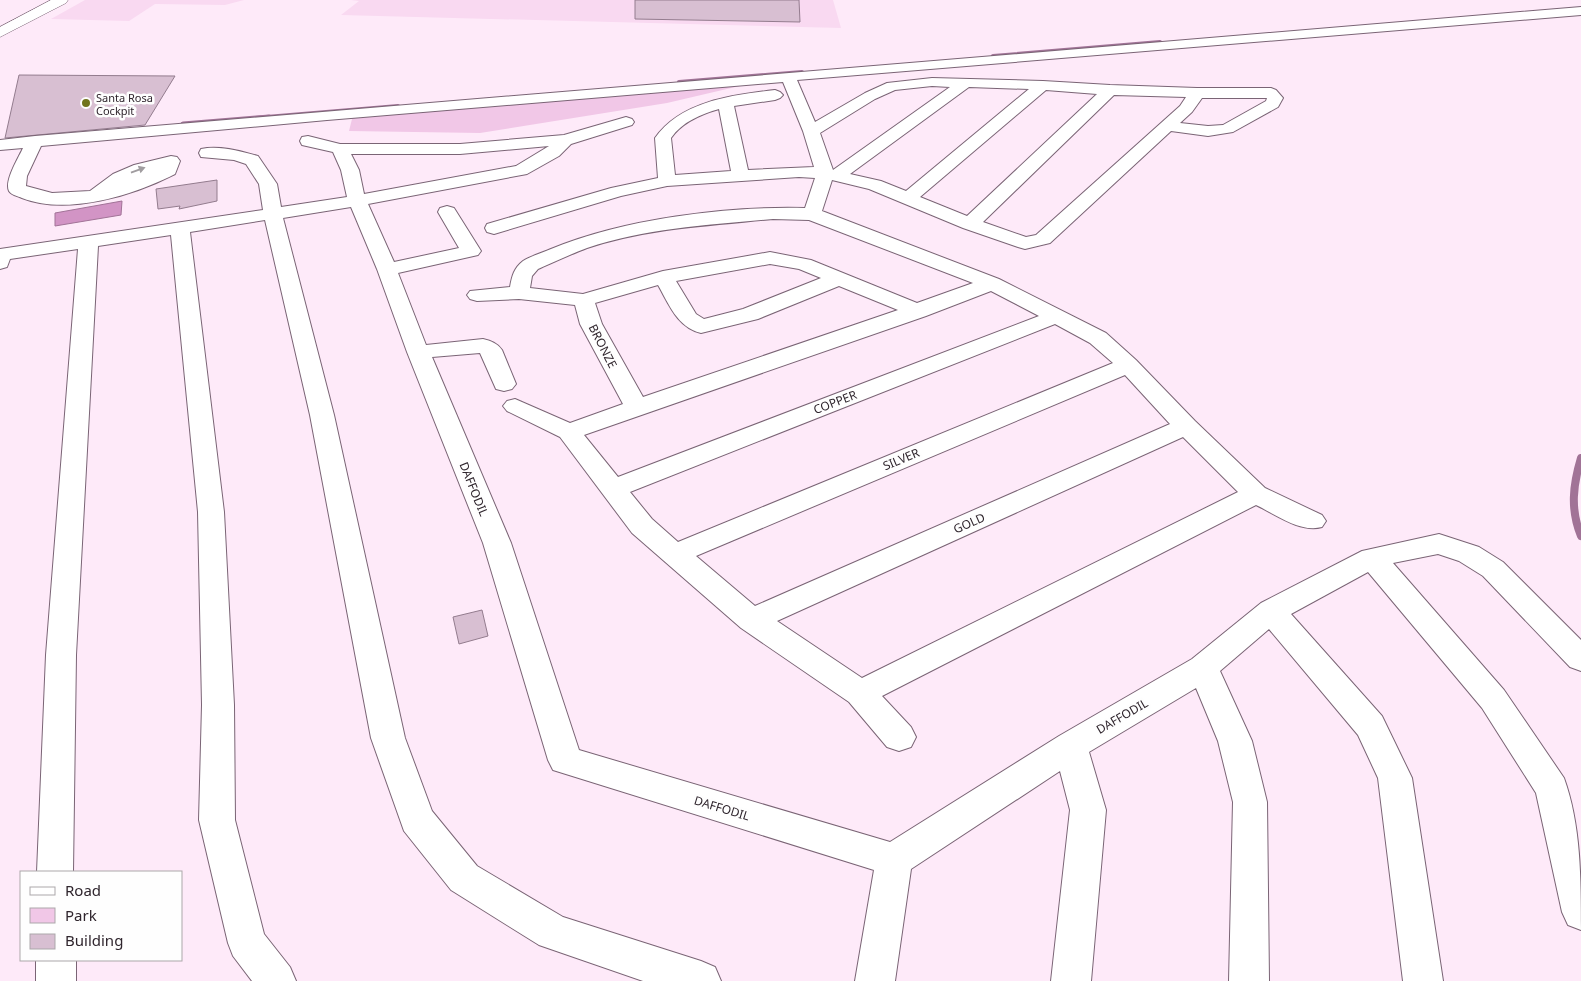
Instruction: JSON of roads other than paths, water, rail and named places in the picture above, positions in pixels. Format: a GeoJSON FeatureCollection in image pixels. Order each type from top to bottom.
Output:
{"type":"FeatureCollection","features":[{"type":"Feature","properties":{"kind":"highway"},"geometry":{"type":"LineString","coordinates":[[0,33],[61,0]]}},
{"type":"Feature","properties":{"kind":"street"},"geometry":{"type":"LineString","coordinates":[[0,145],[327,115],[792,85],[1581,11]]}},
{"type":"Feature","properties":{"kind":"street"},"geometry":{"type":"LineString","coordinates":[[811,131],[870,96],[892,86],[932,82],[1043,85],[1110,90],[1197,93],[1271,93],[1275,98],[1273,104],[1227,129],[1208,131],[1167,126]]}},
{"type":"Feature","properties":{"kind":"street"},"geometry":{"type":"LineString","coordinates":[[812,214],[831,174],[856,159],[966,83]]}},
{"type":"Feature","properties":{"kind":"street"},"geometry":{"type":"LineString","coordinates":[[667,181],[663,138],[674,124],[695,112],[751,98],[792,85]]}},
{"type":"Feature","properties":{"kind":"street"},"geometry":{"type":"LineString","coordinates":[[792,85],[831,174]]}},
{"type":"Feature","properties":{"kind":"street"},"geometry":{"type":"LineString","coordinates":[[907,199],[1043,85]]}},
{"type":"Feature","properties":{"kind":"street"},"geometry":{"type":"LineString","coordinates":[[970,224],[1110,90]]}},
{"type":"Feature","properties":{"kind":"street"},"geometry":{"type":"LineString","coordinates":[[494,228],[617,192],[667,181],[741,176],[831,174],[875,185],[970,224],[1025,243],[1043,240],[1062,220],[1186,109],[1197,93]]}},
{"type":"Feature","properties":{"kind":"street"},"geometry":{"type":"LineString","coordinates":[[726,104],[741,176]]}},
{"type":"Feature","properties":{"kind":"street"},"geometry":{"type":"LineString","coordinates":[[308,141],[340,149],[460,150],[565,140],[626,122]]}},
{"type":"Feature","properties":{"kind":"street"},"geometry":{"type":"LineString","coordinates":[[0,263],[1,255],[357,201],[521,170],[554,152],[565,140]]}},
{"type":"Feature","properties":{"kind":"street"},"geometry":{"type":"LineString","coordinates":[[35,141],[18,176],[17,189],[28,195],[53,198],[96,195],[119,178],[140,169],[187,156],[235,155],[252,160],[268,184],[273,214],[322,415],[388,738],[416,820],[464,878],[553,932],[701,981]]}},
{"type":"Feature","properties":{"kind":"street","name":"DAFFODIL"},"geometry":{"type":"LineString","coordinates":[[340,149],[350,170],[357,201],[387,269],[418,352],[497,543],[565,760],[894,860],[1071,746],[1203,668],[1271,611],[1372,558],[1439,544],[1469,554],[1493,569],[1581,659]]}},
{"type":"Feature","properties":{"kind":"street"},"geometry":{"type":"LineString","coordinates":[[387,269],[471,251],[447,212]]}},
{"type":"Feature","properties":{"kind":"street"},"geometry":{"type":"LineString","coordinates":[[519,293],[522,274],[531,265],[590,241],[627,231],[692,221],[773,213],[812,214],[992,283],[1098,338],[1128,365],[1186,426],[1256,494],[1312,521]]}},
{"type":"Feature","properties":{"kind":"street"},"geometry":{"type":"LineString","coordinates":[[180,228],[211,512],[218,705],[217,820],[247,943],[276,981]]}},
{"type":"Feature","properties":{"kind":"street"},"geometry":{"type":"LineString","coordinates":[[55,871],[61,655],[88,243]]}},
{"type":"Feature","properties":{"kind":"street"},"geometry":{"type":"LineString","coordinates":[[477,295],[519,293],[584,300],[663,277],[770,258],[804,264],[918,311]]}},
{"type":"Feature","properties":{"kind":"street"},"geometry":{"type":"LineString","coordinates":[[663,277],[688,318],[701,326],[750,314],[840,278]]}},
{"type":"Feature","properties":{"kind":"street"},"geometry":{"type":"LineString","coordinates":[[569,432],[636,407],[918,311],[992,283]]}},
{"type":"Feature","properties":{"kind":"street","name":"BRONZE"},"geometry":{"type":"LineString","coordinates":[[584,300],[591,324],[636,407]]}},
{"type":"Feature","properties":{"kind":"street","name":"COPPER"},"geometry":{"type":"LineString","coordinates":[[613,489],[1057,316]]}},
{"type":"Feature","properties":{"kind":"street"},"geometry":{"type":"LineString","coordinates":[[418,352],[483,346],[491,350],[504,384]]}},
{"type":"Feature","properties":{"kind":"street","name":"SILVER"},"geometry":{"type":"LineString","coordinates":[[675,554],[1128,365]]}},
{"type":"Feature","properties":{"kind":"street"},"geometry":{"type":"LineString","coordinates":[[515,406],[569,432],[642,526],[752,620],[860,693],[899,737]]}},
{"type":"Feature","properties":{"kind":"street","name":"GOLD"},"geometry":{"type":"LineString","coordinates":[[752,620],[1186,426]]}},
{"type":"Feature","properties":{"kind":"street"},"geometry":{"type":"LineString","coordinates":[[860,693],[1256,494]]}},
{"type":"Feature","properties":{"kind":"street"},"geometry":{"type":"LineString","coordinates":[[1372,558],[1493,699],[1552,788],[1581,912]]}},
{"type":"Feature","properties":{"kind":"street"},"geometry":{"type":"LineString","coordinates":[[1271,611],[1370,726],[1395,778],[1423,981]]}},
{"type":"Feature","properties":{"kind":"street"},"geometry":{"type":"LineString","coordinates":[[1203,668],[1235,741],[1250,802],[1249,981]]}},
{"type":"Feature","properties":{"kind":"street"},"geometry":{"type":"LineString","coordinates":[[1070,981],[1088,810],[1071,746]]}},
{"type":"Feature","properties":{"kind":"street"},"geometry":{"type":"LineString","coordinates":[[875,981],[894,860]]}},
{"type":"Feature","properties":{"kind":"street"},"geometry":{"type":"LineString","coordinates":[[56,961],[56,981]]}},
{"type":"Feature","properties":{"kind":"waterway"},"geometry":{"type":"LineString","coordinates":[[993,56],[1160,42]]}},
{"type":"Feature","properties":{"kind":"waterway"},"geometry":{"type":"LineString","coordinates":[[679,82],[802,72]]}},
{"type":"Feature","properties":{"kind":"waterway"},"geometry":{"type":"LineString","coordinates":[[254,118],[398,106]]}},
{"type":"Feature","properties":{"kind":"waterway"},"geometry":{"type":"LineString","coordinates":[[183,124],[269,117]]}},
{"type":"Feature","properties":{"kind":"waterway"},"geometry":{"type":"LineString","coordinates":[[1581,458],[1574,497],[1575,516],[1581,536]]}},
{"type":"Feature","properties":{"kind":"place","name":"Santa Rosa Cockpit"},"geometry":{"type":"Point","coordinates":[86,103]}}]}
